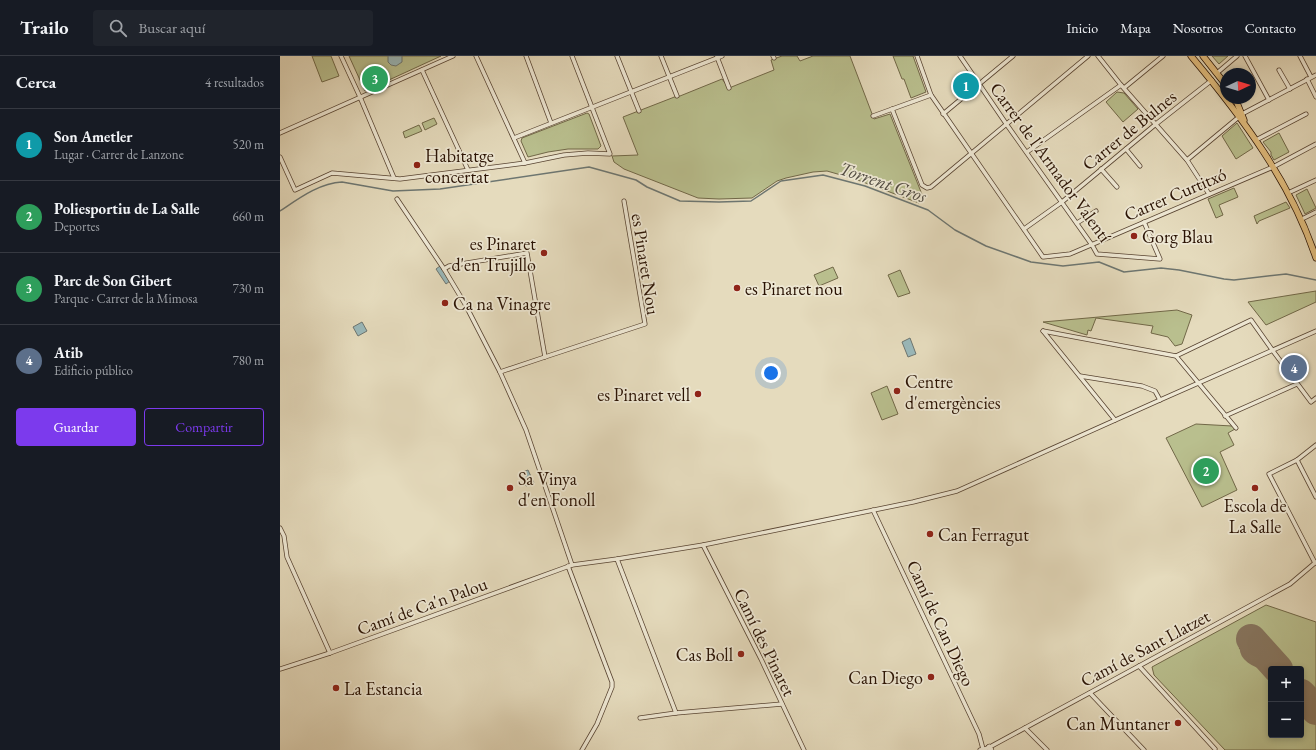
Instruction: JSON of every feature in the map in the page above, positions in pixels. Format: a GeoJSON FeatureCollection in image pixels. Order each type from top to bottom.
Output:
{"type":"FeatureCollection","features":[{"type":"Feature","properties":{"kind":"main road"},"geometry":{"type":"LineString","coordinates":[[1191,56],[1241,115]]}},
{"type":"Feature","properties":{"kind":"main road"},"geometry":{"type":"LineString","coordinates":[[1203,56],[1220,77]]}},
{"type":"Feature","properties":{"kind":"main road"},"geometry":{"type":"LineString","coordinates":[[1212,80],[1216,71]]}},
{"type":"Feature","properties":{"kind":"main road"},"geometry":{"type":"LineString","coordinates":[[1237,104],[1244,122],[1273,167],[1302,219],[1316,258]]}},
{"type":"Feature","properties":{"kind":"street"},"geometry":{"type":"LineString","coordinates":[[340,56],[360,97],[394,178]]}},
{"type":"Feature","properties":{"kind":"street"},"geometry":{"type":"LineString","coordinates":[[280,133],[453,56]]}},
{"type":"Feature","properties":{"kind":"street"},"geometry":{"type":"LineString","coordinates":[[476,56],[526,163]]}},
{"type":"Feature","properties":{"kind":"street"},"geometry":{"type":"LineString","coordinates":[[526,56],[551,123]]}},
{"type":"Feature","properties":{"kind":"street"},"geometry":{"type":"LineString","coordinates":[[280,157],[295,190],[332,173],[394,178],[400,180],[526,163],[564,155],[588,153],[610,154],[572,56]]}},
{"type":"Feature","properties":{"kind":"street"},"geometry":{"type":"LineString","coordinates":[[617,56],[639,111]]}},
{"type":"Feature","properties":{"kind":"street"},"geometry":{"type":"LineString","coordinates":[[661,56],[677,96]]}},
{"type":"Feature","properties":{"kind":"street"},"geometry":{"type":"LineString","coordinates":[[514,138],[722,56]]}},
{"type":"Feature","properties":{"kind":"street"},"geometry":{"type":"LineString","coordinates":[[917,56],[931,96],[1024,229]]}},
{"type":"Feature","properties":{"kind":"street","name":"Carrer de l'Armador Valentí"},"geometry":{"type":"LineString","coordinates":[[960,56],[1097,254],[1160,259],[1144,222]]}},
{"type":"Feature","properties":{"kind":"street"},"geometry":{"type":"LineString","coordinates":[[943,114],[1013,56]]}},
{"type":"Feature","properties":{"kind":"street"},"geometry":{"type":"LineString","coordinates":[[892,109],[922,185],[927,188],[931,187],[1088,56]]}},
{"type":"Feature","properties":{"kind":"street"},"geometry":{"type":"LineString","coordinates":[[1098,56],[1187,160],[1208,194]]}},
{"type":"Feature","properties":{"kind":"street"},"geometry":{"type":"LineString","coordinates":[[1027,152],[1123,86],[1163,56]]}},
{"type":"Feature","properties":{"kind":"street"},"geometry":{"type":"LineString","coordinates":[[1216,71],[1237,56]]}},
{"type":"Feature","properties":{"kind":"street"},"geometry":{"type":"LineString","coordinates":[[1245,56],[1269,100]]}},
{"type":"Feature","properties":{"kind":"street"},"geometry":{"type":"LineString","coordinates":[[1300,56],[1316,98]]}},
{"type":"Feature","properties":{"kind":"street"},"geometry":{"type":"LineString","coordinates":[[717,57],[729,88]]}},
{"type":"Feature","properties":{"kind":"street"},"geometry":{"type":"LineString","coordinates":[[422,70],[468,170]]}},
{"type":"Feature","properties":{"kind":"street"},"geometry":{"type":"LineString","coordinates":[[1279,70],[1290,89]]}},
{"type":"Feature","properties":{"kind":"street"},"geometry":{"type":"LineString","coordinates":[[1187,160],[1241,115],[1316,75]]}},
{"type":"Feature","properties":{"kind":"street","name":"Carrer de Bulnes"},"geometry":{"type":"LineString","coordinates":[[1024,229],[1062,202],[1212,80]]}},
{"type":"Feature","properties":{"kind":"street"},"geometry":{"type":"LineString","coordinates":[[873,116],[931,96]]}},
{"type":"Feature","properties":{"kind":"street"},"geometry":{"type":"LineString","coordinates":[[1256,140],[1306,114]]}},
{"type":"Feature","properties":{"kind":"street","name":"Carrer Curtitxó"},"geometry":{"type":"LineString","coordinates":[[1024,229],[1043,257],[1070,254],[1273,167],[1289,157],[1316,144]]}},
{"type":"Feature","properties":{"kind":"street"},"geometry":{"type":"LineString","coordinates":[[1126,149],[1140,166]]}},
{"type":"Feature","properties":{"kind":"street"},"geometry":{"type":"LineString","coordinates":[[1101,169],[1117,187]]}},
{"type":"Feature","properties":{"kind":"street"},"geometry":{"type":"LineString","coordinates":[[1288,193],[1316,180]]}},
{"type":"Feature","properties":{"kind":"street"},"geometry":{"type":"LineString","coordinates":[[397,199],[444,269],[465,304],[500,372],[526,430],[570,566],[612,682],[612,687],[597,724],[582,750]]}},
{"type":"Feature","properties":{"kind":"street","name":"es Pinaret Nou"},"geometry":{"type":"LineString","coordinates":[[500,372],[645,324],[624,201]]}},
{"type":"Feature","properties":{"kind":"street"},"geometry":{"type":"LineString","coordinates":[[1077,223],[1096,211]]}},
{"type":"Feature","properties":{"kind":"street"},"geometry":{"type":"LineString","coordinates":[[1302,219],[1316,212]]}},
{"type":"Feature","properties":{"kind":"street"},"geometry":{"type":"LineString","coordinates":[[444,269],[449,266],[527,253],[545,357]]}},
{"type":"Feature","properties":{"kind":"street"},"geometry":{"type":"LineString","coordinates":[[1115,420],[1044,332],[1176,356],[1251,320],[1311,402],[1316,398]]}},
{"type":"Feature","properties":{"kind":"street","name":"Camí de Ca'n Palou"},"geometry":{"type":"LineString","coordinates":[[280,669],[330,653],[570,566],[703,545],[913,502],[957,491],[1198,383],[1315,334]]}},
{"type":"Feature","properties":{"kind":"street"},"geometry":{"type":"LineString","coordinates":[[1176,356],[1236,428]]}},
{"type":"Feature","properties":{"kind":"street"},"geometry":{"type":"LineString","coordinates":[[1080,376],[1142,386],[1155,391],[1160,400]]}},
{"type":"Feature","properties":{"kind":"street"},"geometry":{"type":"LineString","coordinates":[[1226,416],[1297,384]]}},
{"type":"Feature","properties":{"kind":"street"},"geometry":{"type":"LineString","coordinates":[[1316,445],[1297,460],[1269,474],[1316,563]]}},
{"type":"Feature","properties":{"kind":"street"},"geometry":{"type":"LineString","coordinates":[[1297,460],[1316,497]]}},
{"type":"Feature","properties":{"kind":"street","name":"Camí de Can Diego"},"geometry":{"type":"LineString","coordinates":[[873,510],[975,727],[982,749]]}},
{"type":"Feature","properties":{"kind":"street"},"geometry":{"type":"LineString","coordinates":[[280,528],[284,536],[287,557],[330,653]]}},
{"type":"Feature","properties":{"kind":"street","name":"Camí des Pinaret"},"geometry":{"type":"LineString","coordinates":[[703,545],[761,659],[804,750]]}},
{"type":"Feature","properties":{"kind":"street"},"geometry":{"type":"LineString","coordinates":[[618,559],[676,713]]}},
{"type":"Feature","properties":{"kind":"street","name":"Camí de Sant Llatzet"},"geometry":{"type":"LineString","coordinates":[[982,749],[990,748],[1290,584],[1316,563]]}},
{"type":"Feature","properties":{"kind":"street"},"geometry":{"type":"LineString","coordinates":[[1139,666],[1215,749]]}},
{"type":"Feature","properties":{"kind":"street"},"geometry":{"type":"LineString","coordinates":[[1090,692],[1144,750]]}},
{"type":"Feature","properties":{"kind":"street"},"geometry":{"type":"LineString","coordinates":[[640,718],[676,713],[782,704]]}},
{"type":"Feature","properties":{"kind":"street"},"geometry":{"type":"LineString","coordinates":[[1025,728],[1047,750]]}},
{"type":"Feature","properties":{"kind":"green space"},"geometry":{"type":"Polygon","coordinates":[[[312,56],[331,56],[339,76],[322,82],[312,56]]]}},
{"type":"Feature","properties":{"kind":"green space"},"geometry":{"type":"Polygon","coordinates":[[[349,56],[441,56],[365,91],[349,56]]]}},
{"type":"Feature","properties":{"kind":"green space"},"geometry":{"type":"Polygon","coordinates":[[[782,56],[797,56],[800,61],[813,56],[850,56],[874,119],[890,114],[923,197],[919,203],[855,179],[827,171],[813,172],[777,181],[752,198],[698,198],[624,169],[614,162],[612,156],[638,155],[623,117],[722,79],[729,88],[774,70],[771,60],[782,56]]]}},
{"type":"Feature","properties":{"kind":"green space"},"geometry":{"type":"Polygon","coordinates":[[[893,56],[913,56],[926,92],[911,98],[893,56]]]}},
{"type":"Feature","properties":{"kind":"green space"},"geometry":{"type":"Polygon","coordinates":[[[1212,56],[1228,56],[1219,64],[1212,56]]]}},
{"type":"Feature","properties":{"kind":"green space"},"geometry":{"type":"Polygon","coordinates":[[[1117,92],[1124,93],[1138,109],[1123,122],[1106,102],[1117,92]]]}},
{"type":"Feature","properties":{"kind":"green space"},"geometry":{"type":"Polygon","coordinates":[[[587,113],[589,114],[601,146],[598,149],[568,149],[528,157],[521,141],[522,138],[587,113]]]}},
{"type":"Feature","properties":{"kind":"green space"},"geometry":{"type":"Polygon","coordinates":[[[434,118],[437,124],[425,130],[422,123],[434,118]]]}},
{"type":"Feature","properties":{"kind":"green space"},"geometry":{"type":"Polygon","coordinates":[[[1237,123],[1253,148],[1236,159],[1222,136],[1237,123]]]}},
{"type":"Feature","properties":{"kind":"green space"},"geometry":{"type":"Polygon","coordinates":[[[419,125],[422,131],[405,138],[403,132],[419,125]]]}},
{"type":"Feature","properties":{"kind":"green space"},"geometry":{"type":"Polygon","coordinates":[[[1279,133],[1289,152],[1274,160],[1271,152],[1263,142],[1279,133]]]}},
{"type":"Feature","properties":{"kind":"green space"},"geometry":{"type":"Polygon","coordinates":[[[1234,188],[1238,197],[1219,205],[1223,215],[1216,218],[1208,199],[1234,188]]]}},
{"type":"Feature","properties":{"kind":"green space"},"geometry":{"type":"Polygon","coordinates":[[[1307,189],[1316,208],[1305,214],[1296,195],[1307,189]]]}},
{"type":"Feature","properties":{"kind":"green space"},"geometry":{"type":"Polygon","coordinates":[[[1286,202],[1290,208],[1259,221],[1257,224],[1254,216],[1286,202]]]}},
{"type":"Feature","properties":{"kind":"green space"},"geometry":{"type":"Polygon","coordinates":[[[833,267],[838,278],[819,286],[814,275],[833,267]]]}},
{"type":"Feature","properties":{"kind":"green space"},"geometry":{"type":"Polygon","coordinates":[[[900,270],[910,293],[898,297],[888,275],[900,270]]]}},
{"type":"Feature","properties":{"kind":"green space"},"geometry":{"type":"Polygon","coordinates":[[[1316,291],[1316,302],[1266,325],[1248,302],[1316,291]]]}},
{"type":"Feature","properties":{"kind":"green space"},"geometry":{"type":"Polygon","coordinates":[[[1177,310],[1192,315],[1182,344],[1175,346],[1168,337],[1151,333],[1153,326],[1096,318],[1091,331],[1088,330],[1087,335],[1043,322],[1177,310]]]}},
{"type":"Feature","properties":{"kind":"green space"},"geometry":{"type":"Polygon","coordinates":[[[887,386],[898,414],[882,420],[871,393],[887,386]]]}},
{"type":"Feature","properties":{"kind":"green space"},"geometry":{"type":"Polygon","coordinates":[[[1196,424],[1232,426],[1235,429],[1228,433],[1234,445],[1220,452],[1237,490],[1202,507],[1166,438],[1196,424]]]}},
{"type":"Feature","properties":{"kind":"green space"},"geometry":{"type":"Polygon","coordinates":[[[1266,605],[1316,622],[1316,699],[1304,686],[1304,666],[1285,666],[1255,633],[1239,648],[1254,665],[1268,669],[1268,738],[1304,738],[1304,707],[1316,721],[1316,750],[1225,750],[1154,675],[1152,667],[1266,605]]]}},
{"type":"Feature","properties":{"kind":"water"},"geometry":{"type":"Polygon","coordinates":[[[388,56],[402,56],[402,62],[396,66],[391,65],[388,62],[388,56]]]}},
{"type":"Feature","properties":{"kind":"water"},"geometry":{"type":"Polygon","coordinates":[[[440,266],[450,281],[446,284],[436,269],[440,266]]]}},
{"type":"Feature","properties":{"kind":"water"},"geometry":{"type":"Polygon","coordinates":[[[362,322],[367,331],[358,336],[353,327],[362,322]]]}},
{"type":"Feature","properties":{"kind":"water"},"geometry":{"type":"Polygon","coordinates":[[[910,338],[916,354],[908,357],[902,342],[910,338]]]}},
{"type":"Feature","properties":{"kind":"water"},"geometry":{"type":"Polygon","coordinates":[[[528,470],[534,483],[526,486],[520,473],[528,470]]]}},
{"type":"Feature","properties":{"kind":"waterway","name":"Torrent Gros"},"geometry":{"type":"LineString","coordinates":[[280,211],[317,188],[342,182],[393,191],[440,189],[589,167],[636,180],[647,187],[680,201],[719,202],[751,201],[781,181],[823,175],[865,186],[928,210],[955,230],[986,246],[1031,262],[1063,266],[1099,262],[1124,272],[1161,268],[1234,280],[1286,274],[1316,280]]}},
{"type":"Feature","properties":{"kind":"taxiway"},"geometry":{"type":"LineString","coordinates":[[1254,640],[1258,641],[1262,645],[1272,664],[1277,669],[1261,663],[1247,654],[1247,643],[1254,640]]}},
{"type":"Feature","properties":{"kind":"runway"},"geometry":{"type":"LineString","coordinates":[[1251,639],[1275,666]]}},
{"type":"Feature","properties":{"kind":"runway"},"geometry":{"type":"LineString","coordinates":[[1304,697],[1316,710]]}},
{"type":"Feature","properties":{"kind":"place","name":"Parc de Son Gibert"},"geometry":{"type":"Point","coordinates":[375,79]}},
{"type":"Feature","properties":{"kind":"place","name":"Son Ametler"},"geometry":{"type":"Point","coordinates":[966,86]}},
{"type":"Feature","properties":{"kind":"place","name":"Habitatge concertat"},"geometry":{"type":"Point","coordinates":[417,165]}},
{"type":"Feature","properties":{"kind":"place","name":"Gorg Blau"},"geometry":{"type":"Point","coordinates":[1134,236]}},
{"type":"Feature","properties":{"kind":"place","name":"es Pinaret d'en Trujillo"},"geometry":{"type":"Point","coordinates":[544,253]}},
{"type":"Feature","properties":{"kind":"place","name":"es Pinaret nou"},"geometry":{"type":"Point","coordinates":[737,288]}},
{"type":"Feature","properties":{"kind":"place","name":"Ca na Vinagre"},"geometry":{"type":"Point","coordinates":[445,303]}},
{"type":"Feature","properties":{"kind":"place","name":"Atib"},"geometry":{"type":"Point","coordinates":[1294,368]}},
{"type":"Feature","properties":{"kind":"place","name":"Centre d'emergències"},"geometry":{"type":"Point","coordinates":[897,391]}},
{"type":"Feature","properties":{"kind":"place","name":"es Pinaret vell"},"geometry":{"type":"Point","coordinates":[698,394]}},
{"type":"Feature","properties":{"kind":"place","name":"Poliesportiu de La Salle"},"geometry":{"type":"Point","coordinates":[1206,471]}},
{"type":"Feature","properties":{"kind":"place","name":"Sa Vinya d'en Fonoll"},"geometry":{"type":"Point","coordinates":[510,488]}},
{"type":"Feature","properties":{"kind":"place","name":"Escola de La Salle"},"geometry":{"type":"Point","coordinates":[1255,488]}},
{"type":"Feature","properties":{"kind":"place","name":"Can Ferragut"},"geometry":{"type":"Point","coordinates":[930,534]}},
{"type":"Feature","properties":{"kind":"place","name":"Cas Boll"},"geometry":{"type":"Point","coordinates":[741,654]}},
{"type":"Feature","properties":{"kind":"place","name":"Can Diego"},"geometry":{"type":"Point","coordinates":[931,677]}},
{"type":"Feature","properties":{"kind":"place","name":"La Estancia"},"geometry":{"type":"Point","coordinates":[336,688]}},
{"type":"Feature","properties":{"kind":"place","name":"Can Muntaner"},"geometry":{"type":"Point","coordinates":[1178,723]}}]}
